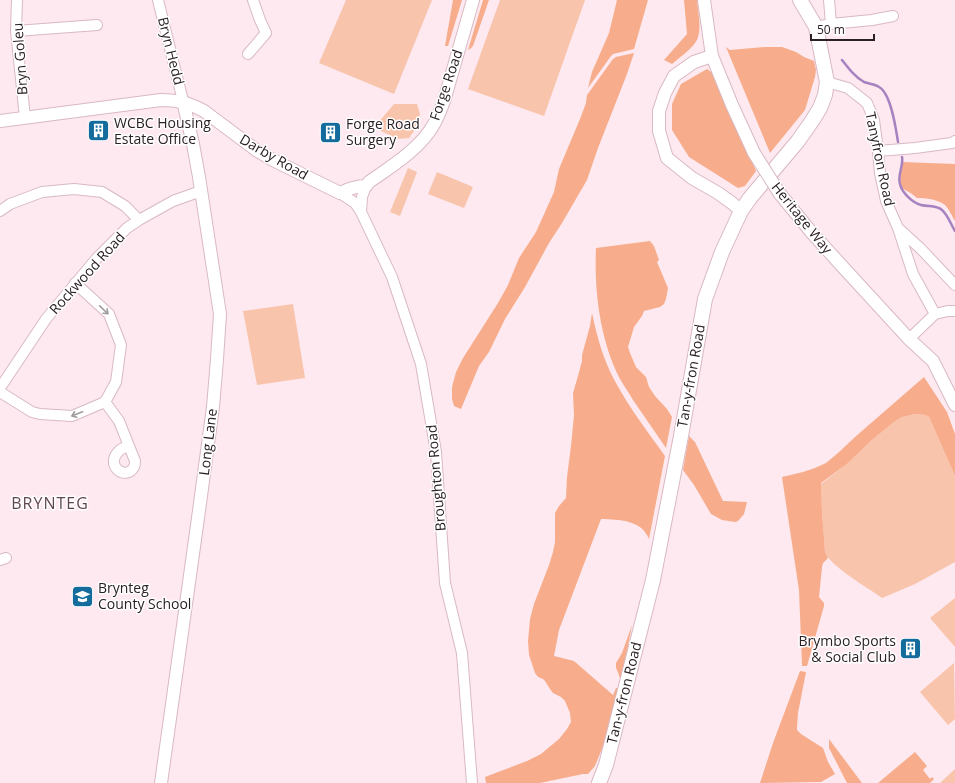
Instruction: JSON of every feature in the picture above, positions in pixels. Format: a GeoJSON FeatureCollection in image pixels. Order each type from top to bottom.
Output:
{"type":"FeatureCollection","features":[{"type":"Feature","properties":{"kind":"main road","name":"Tan-y-fron Road"},"geometry":{"type":"LineString","coordinates":[[599,783],[606,765],[653,580],[681,436],[705,299],[722,252],[741,211],[750,198],[798,141],[820,108],[825,95],[827,82],[816,27],[800,0]]}},
{"type":"Feature","properties":{"kind":"street","name":"Bryn Goleu"},"geometry":{"type":"LineString","coordinates":[[17,0],[16,32],[25,118]]}},
{"type":"Feature","properties":{"kind":"street","name":"Bryn Hedd"},"geometry":{"type":"LineString","coordinates":[[158,0],[183,101]]}},
{"type":"Feature","properties":{"kind":"street"},"geometry":{"type":"LineString","coordinates":[[248,54],[266,33],[253,0]]}},
{"type":"Feature","properties":{"kind":"street","name":"Forge Road"},"geometry":{"type":"LineString","coordinates":[[366,186],[421,141],[433,125],[444,101],[473,0]]}},
{"type":"Feature","properties":{"kind":"street","name":"Heritage Way"},"geometry":{"type":"LineString","coordinates":[[704,0],[712,56],[754,153],[780,194],[812,233],[909,338],[933,361],[955,405]]}},
{"type":"Feature","properties":{"kind":"street"},"geometry":{"type":"LineString","coordinates":[[829,0],[831,24]]}},
{"type":"Feature","properties":{"kind":"street"},"geometry":{"type":"LineString","coordinates":[[816,27],[894,16]]}},
{"type":"Feature","properties":{"kind":"street"},"geometry":{"type":"LineString","coordinates":[[16,32],[97,25]]}},
{"type":"Feature","properties":{"kind":"street"},"geometry":{"type":"LineString","coordinates":[[712,56],[694,62],[674,76],[665,93],[659,111],[659,131],[667,158],[692,178],[718,193],[741,211]]}},
{"type":"Feature","properties":{"kind":"street","name":"Tanyfron Road"},"geometry":{"type":"LineString","coordinates":[[827,82],[848,88],[868,103],[874,120],[880,173],[886,201],[898,228],[921,249],[955,285]]}},
{"type":"Feature","properties":{"kind":"street","name":"Darby Road"},"geometry":{"type":"LineString","coordinates":[[0,121],[161,100],[183,101],[204,111],[256,150],[340,193]]}},
{"type":"Feature","properties":{"kind":"street","name":"Long Lane"},"geometry":{"type":"LineString","coordinates":[[161,783],[212,414],[218,359],[220,314],[193,144],[183,101]]}},
{"type":"Feature","properties":{"kind":"street"},"geometry":{"type":"LineString","coordinates":[[878,150],[914,148],[952,143],[955,141]]}},
{"type":"Feature","properties":{"kind":"street"},"geometry":{"type":"LineString","coordinates":[[340,193],[345,190],[366,186]]}},
{"type":"Feature","properties":{"kind":"street"},"geometry":{"type":"LineString","coordinates":[[361,212],[362,197],[366,186]]}},
{"type":"Feature","properties":{"kind":"street"},"geometry":{"type":"LineString","coordinates":[[0,211],[10,204],[42,192],[74,189],[102,192],[125,206],[139,220]]}},
{"type":"Feature","properties":{"kind":"street","name":"Rockwood Road"},"geometry":{"type":"LineString","coordinates":[[0,388],[46,319],[96,259],[127,228],[173,201],[201,191]]}},
{"type":"Feature","properties":{"kind":"street","name":"Broughton Road"},"geometry":{"type":"LineString","coordinates":[[340,193],[355,203],[361,212],[392,277],[421,364],[436,452],[445,582],[462,653],[472,783]]}},
{"type":"Feature","properties":{"kind":"street"},"geometry":{"type":"LineString","coordinates":[[898,228],[913,274],[935,314]]}},
{"type":"Feature","properties":{"kind":"street"},"geometry":{"type":"LineString","coordinates":[[0,392],[32,412],[40,414],[72,416],[105,402],[116,382],[121,345],[108,314],[75,284]]}},
{"type":"Feature","properties":{"kind":"street"},"geometry":{"type":"LineString","coordinates":[[909,338],[935,314],[955,311]]}},
{"type":"Feature","properties":{"kind":"street"},"geometry":{"type":"LineString","coordinates":[[105,402],[119,421],[128,445]]}},
{"type":"Feature","properties":{"kind":"shaded area"},"geometry":{"type":"Polygon","coordinates":[[[346,0],[432,0],[394,94],[319,63],[346,0]]]}},
{"type":"Feature","properties":{"kind":"shaded area"},"geometry":{"type":"Polygon","coordinates":[[[453,0],[462,0],[448,46],[445,46],[453,0]]]}},
{"type":"Feature","properties":{"kind":"shaded area"},"geometry":{"type":"Polygon","coordinates":[[[483,0],[489,0],[473,46],[468,50],[483,0]]]}},
{"type":"Feature","properties":{"kind":"shaded area"},"geometry":{"type":"Polygon","coordinates":[[[500,0],[585,0],[544,116],[468,89],[500,0]]]}},
{"type":"Feature","properties":{"kind":"shaded area"},"geometry":{"type":"Polygon","coordinates":[[[617,0],[648,0],[634,49],[613,54],[588,88],[592,72],[609,33],[617,0]]]}},
{"type":"Feature","properties":{"kind":"shaded area"},"geometry":{"type":"Polygon","coordinates":[[[684,0],[697,0],[699,34],[693,46],[672,64],[664,60],[687,34],[684,0]]]}},
{"type":"Feature","properties":{"kind":"shaded area"},"geometry":{"type":"Polygon","coordinates":[[[726,47],[730,50],[782,47],[814,61],[816,70],[815,77],[805,110],[770,153],[726,47]]]}},
{"type":"Feature","properties":{"kind":"shaded area"},"geometry":{"type":"Polygon","coordinates":[[[634,53],[587,180],[505,319],[489,352],[479,366],[461,409],[454,406],[452,399],[452,387],[456,372],[463,358],[498,303],[508,285],[519,258],[536,232],[554,192],[559,169],[580,119],[586,103],[587,95],[613,59],[634,53]]]}},
{"type":"Feature","properties":{"kind":"shaded area"},"geometry":{"type":"Polygon","coordinates":[[[707,69],[714,74],[756,171],[745,186],[738,188],[689,157],[672,130],[672,104],[681,84],[707,69]]]}},
{"type":"Feature","properties":{"kind":"shaded area"},"geometry":{"type":"Polygon","coordinates":[[[394,104],[417,104],[420,114],[416,128],[409,138],[396,139],[381,131],[377,124],[394,104]]]}},
{"type":"Feature","properties":{"kind":"shaded area"},"geometry":{"type":"Polygon","coordinates":[[[902,162],[955,164],[955,221],[948,208],[939,201],[917,198],[902,188],[900,180],[902,162]]]}},
{"type":"Feature","properties":{"kind":"shaded area"},"geometry":{"type":"Polygon","coordinates":[[[408,168],[417,172],[400,216],[390,212],[408,168]]]}},
{"type":"Feature","properties":{"kind":"shaded area"},"geometry":{"type":"Polygon","coordinates":[[[437,172],[473,187],[464,208],[428,194],[437,172]]]}},
{"type":"Feature","properties":{"kind":"shaded area"},"geometry":{"type":"Polygon","coordinates":[[[650,241],[654,246],[659,260],[657,262],[668,288],[666,299],[664,304],[660,307],[644,311],[634,327],[628,347],[636,367],[646,377],[649,387],[672,417],[666,448],[633,400],[613,364],[603,332],[597,298],[596,248],[650,241]]]}},
{"type":"Feature","properties":{"kind":"shaded area"},"geometry":{"type":"Polygon","coordinates":[[[293,304],[305,378],[257,385],[243,311],[293,304]]]}},
{"type":"Feature","properties":{"kind":"shaded area"},"geometry":{"type":"Polygon","coordinates":[[[592,313],[601,349],[621,393],[665,456],[649,539],[645,532],[635,524],[622,520],[601,519],[559,630],[554,656],[574,661],[613,695],[617,688],[619,693],[615,717],[595,766],[588,774],[540,783],[486,783],[485,777],[541,754],[559,739],[571,722],[570,713],[565,701],[553,693],[545,681],[538,677],[535,673],[529,655],[528,641],[530,619],[534,604],[553,552],[555,542],[555,513],[566,498],[574,415],[573,393],[582,361],[582,355],[592,313]]]}},
{"type":"Feature","properties":{"kind":"shaded area"},"geometry":{"type":"Polygon","coordinates":[[[924,377],[947,412],[955,434],[955,476],[929,417],[916,414],[902,417],[894,422],[872,440],[847,464],[821,483],[825,552],[828,558],[823,563],[822,567],[819,597],[824,603],[824,606],[807,666],[802,666],[799,590],[782,477],[803,472],[826,463],[924,377]]]}},
{"type":"Feature","properties":{"kind":"shaded area"},"geometry":{"type":"Polygon","coordinates":[[[916,414],[929,417],[955,476],[955,562],[915,584],[882,598],[835,565],[825,553],[821,484],[847,464],[872,440],[894,422],[902,417],[916,414]]]}},
{"type":"Feature","properties":{"kind":"shaded area"},"geometry":{"type":"Polygon","coordinates":[[[689,436],[695,442],[723,501],[747,502],[744,514],[738,521],[722,520],[711,514],[694,485],[683,470],[689,436]]]}},
{"type":"Feature","properties":{"kind":"shaded area"},"geometry":{"type":"Polygon","coordinates":[[[955,598],[955,647],[930,618],[955,598]]]}},
{"type":"Feature","properties":{"kind":"shaded area"},"geometry":{"type":"Polygon","coordinates":[[[632,625],[622,677],[619,677],[616,663],[622,653],[632,625]]]}},
{"type":"Feature","properties":{"kind":"shaded area"},"geometry":{"type":"Polygon","coordinates":[[[954,663],[955,719],[948,725],[920,692],[954,663]]]}},
{"type":"Feature","properties":{"kind":"shaded area"},"geometry":{"type":"Polygon","coordinates":[[[800,671],[806,672],[798,713],[797,730],[823,748],[828,762],[835,774],[821,782],[760,783],[773,743],[800,671]]]}},
{"type":"Feature","properties":{"kind":"shaded area"},"geometry":{"type":"Polygon","coordinates":[[[829,739],[862,783],[847,783],[829,748],[829,739]]]}},
{"type":"Feature","properties":{"kind":"shaded area"},"geometry":{"type":"Polygon","coordinates":[[[915,752],[927,766],[923,770],[930,779],[932,777],[934,779],[930,783],[878,783],[915,752]]]}},
{"type":"Feature","properties":{"kind":"shaded area"},"geometry":{"type":"Polygon","coordinates":[[[955,769],[955,783],[940,783],[955,769]]]}},
{"type":"Feature","properties":{"kind":"waterway"},"geometry":{"type":"LineString","coordinates":[[842,60],[861,80],[877,86],[887,96],[898,142]]}},
{"type":"Feature","properties":{"kind":"waterway"},"geometry":{"type":"LineString","coordinates":[[902,157],[899,181],[903,191],[908,197],[918,204],[940,208],[948,217],[955,231]]}},
{"type":"Feature","properties":{"kind":"place","name":"WCBC Housing Estate Office"},"geometry":{"type":"Point","coordinates":[99,131]}},
{"type":"Feature","properties":{"kind":"place","name":"Forge Road Surgery"},"geometry":{"type":"Point","coordinates":[331,132]}},
{"type":"Feature","properties":{"kind":"place","name":"Brynteg County School"},"geometry":{"type":"Point","coordinates":[82,596]}},
{"type":"Feature","properties":{"kind":"place","name":"Brymbo Sports & Social Club"},"geometry":{"type":"Point","coordinates":[911,649]}},
{"type":"Feature","properties":{"kind":"district","name":"BRYNTEG"},"geometry":{"type":"Point","coordinates":[50,503]}}]}
